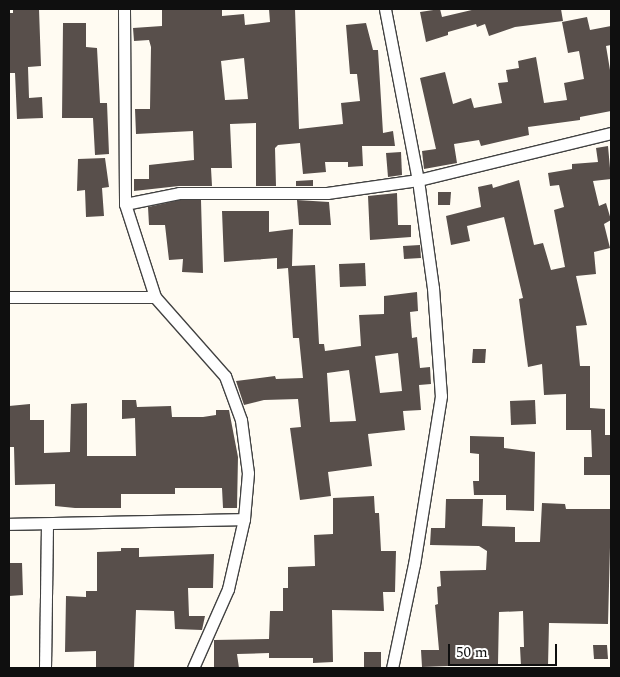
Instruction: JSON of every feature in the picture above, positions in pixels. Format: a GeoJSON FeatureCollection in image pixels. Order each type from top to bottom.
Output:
{"type":"FeatureCollection","features":[{"type":"Feature","properties":{"kind":"street"},"geometry":{"type":"LineString","coordinates":[[124,9],[125,204],[155,297],[225,376],[241,420],[248,473],[244,519],[228,589],[192,668]]}},
{"type":"Feature","properties":{"kind":"street"},"geometry":{"type":"LineString","coordinates":[[386,9],[418,180],[433,288],[441,396],[414,564],[392,668]]}},
{"type":"Feature","properties":{"kind":"street"},"geometry":{"type":"LineString","coordinates":[[125,204],[179,193],[327,193],[418,180],[611,133]]}},
{"type":"Feature","properties":{"kind":"street"},"geometry":{"type":"LineString","coordinates":[[9,297],[155,297]]}},
{"type":"Feature","properties":{"kind":"street"},"geometry":{"type":"LineString","coordinates":[[9,524],[244,519]]}},
{"type":"Feature","properties":{"kind":"street"},"geometry":{"type":"LineString","coordinates":[[45,668],[47,524]]}},
{"type":"Feature","properties":{"kind":"building"},"geometry":{"type":"Polygon","coordinates":[[[13,9],[39,9],[41,66],[28,67],[29,98],[42,97],[43,118],[17,119],[15,73],[9,73],[9,13],[13,13],[13,9]]]}},
{"type":"Feature","properties":{"kind":"building"},"geometry":{"type":"Polygon","coordinates":[[[162,9],[222,9],[222,16],[244,14],[245,25],[270,22],[269,9],[295,9],[299,129],[343,124],[341,103],[360,101],[357,74],[350,74],[346,25],[366,23],[373,50],[378,50],[383,133],[393,131],[395,146],[362,146],[363,166],[348,167],[348,162],[325,162],[326,172],[303,174],[300,143],[278,145],[275,148],[276,186],[256,186],[256,123],[230,124],[232,168],[211,168],[212,186],[179,186],[134,191],[134,179],[149,179],[149,165],[194,160],[193,131],[136,134],[135,109],[150,109],[151,47],[149,40],[134,41],[133,28],[162,26],[162,9]],[[244,58],[221,61],[225,100],[248,99],[244,58]]]}},
{"type":"Feature","properties":{"kind":"building"},"geometry":{"type":"Polygon","coordinates":[[[440,9],[442,17],[476,9],[561,9],[563,21],[515,27],[489,36],[485,24],[477,27],[476,24],[448,32],[448,35],[426,42],[420,12],[440,9]]]}},
{"type":"Feature","properties":{"kind":"building"},"geometry":{"type":"Polygon","coordinates":[[[587,17],[590,30],[611,26],[611,45],[606,46],[611,76],[611,111],[580,117],[580,120],[528,127],[529,135],[481,146],[479,140],[454,144],[457,163],[424,169],[422,151],[436,149],[420,78],[445,72],[453,104],[471,98],[474,108],[502,103],[498,83],[508,82],[506,70],[519,68],[518,61],[536,57],[544,103],[567,100],[564,83],[584,79],[579,51],[568,53],[562,22],[587,17]]]}},
{"type":"Feature","properties":{"kind":"building"},"geometry":{"type":"Polygon","coordinates":[[[63,23],[86,23],[86,47],[97,48],[100,103],[107,103],[109,154],[95,155],[93,118],[62,118],[63,23]]]}},
{"type":"Feature","properties":{"kind":"building"},"geometry":{"type":"Polygon","coordinates":[[[608,146],[611,179],[593,181],[599,206],[606,203],[611,220],[604,224],[610,248],[594,252],[596,274],[576,276],[587,325],[576,326],[580,366],[590,366],[590,408],[605,409],[605,435],[611,435],[611,475],[584,475],[584,457],[592,457],[591,430],[566,430],[566,394],[544,395],[542,364],[528,367],[519,299],[523,298],[504,217],[467,226],[470,241],[451,245],[446,216],[481,207],[478,187],[492,184],[493,188],[519,180],[534,245],[543,243],[551,270],[565,267],[554,210],[564,207],[559,185],[550,186],[548,173],[572,169],[572,164],[598,162],[596,148],[608,146]]]}},
{"type":"Feature","properties":{"kind":"building"},"geometry":{"type":"Polygon","coordinates":[[[401,152],[402,175],[388,177],[386,153],[401,152]]]}},
{"type":"Feature","properties":{"kind":"building"},"geometry":{"type":"Polygon","coordinates":[[[105,158],[109,187],[102,188],[104,216],[86,217],[85,190],[77,191],[78,159],[105,158]]]}},
{"type":"Feature","properties":{"kind":"building"},"geometry":{"type":"Polygon","coordinates":[[[313,180],[313,186],[296,186],[296,181],[313,180]]]}},
{"type":"Feature","properties":{"kind":"building"},"geometry":{"type":"Polygon","coordinates":[[[438,192],[451,192],[450,205],[438,205],[438,192]]]}},
{"type":"Feature","properties":{"kind":"building"},"geometry":{"type":"Polygon","coordinates":[[[397,193],[398,225],[411,225],[411,237],[370,240],[368,196],[397,193]]]}},
{"type":"Feature","properties":{"kind":"building"},"geometry":{"type":"Polygon","coordinates":[[[180,200],[201,200],[203,273],[182,272],[183,259],[169,260],[165,225],[149,225],[148,207],[180,200]]]}},
{"type":"Feature","properties":{"kind":"building"},"geometry":{"type":"Polygon","coordinates":[[[297,200],[329,202],[331,225],[299,225],[297,200]]]}},
{"type":"Feature","properties":{"kind":"building"},"geometry":{"type":"Polygon","coordinates":[[[222,211],[269,211],[269,232],[293,229],[292,266],[315,265],[319,344],[324,344],[325,351],[361,346],[359,315],[384,314],[384,296],[417,292],[418,311],[410,312],[412,338],[417,337],[420,368],[430,367],[431,384],[419,385],[421,410],[403,411],[405,430],[368,434],[372,466],[328,472],[331,496],[300,500],[290,428],[301,427],[298,399],[264,400],[244,405],[236,381],[275,376],[276,379],[303,378],[299,338],[293,338],[288,268],[277,269],[277,258],[224,262],[222,211]],[[398,353],[375,356],[380,393],[402,391],[398,353]],[[349,370],[327,373],[330,422],[356,421],[349,370]]]}},
{"type":"Feature","properties":{"kind":"building"},"geometry":{"type":"Polygon","coordinates":[[[420,245],[421,258],[404,259],[403,246],[420,245]]]}},
{"type":"Feature","properties":{"kind":"building"},"geometry":{"type":"Polygon","coordinates":[[[365,263],[366,286],[340,287],[339,264],[365,263]]]}},
{"type":"Feature","properties":{"kind":"building"},"geometry":{"type":"Polygon","coordinates":[[[473,349],[486,349],[485,363],[472,363],[473,349]]]}},
{"type":"Feature","properties":{"kind":"building"},"geometry":{"type":"Polygon","coordinates":[[[122,400],[136,400],[137,407],[171,406],[172,417],[203,417],[216,415],[216,410],[229,410],[238,457],[237,508],[223,508],[222,488],[175,488],[175,494],[121,494],[121,508],[75,508],[55,506],[55,484],[15,485],[14,447],[9,447],[9,406],[30,404],[30,420],[44,420],[44,453],[70,452],[71,404],[87,403],[87,456],[136,456],[135,418],[122,419],[122,400]]]}},
{"type":"Feature","properties":{"kind":"building"},"geometry":{"type":"Polygon","coordinates":[[[535,400],[536,424],[511,425],[510,401],[535,400]]]}},
{"type":"Feature","properties":{"kind":"building"},"geometry":{"type":"Polygon","coordinates":[[[470,436],[504,437],[504,448],[535,452],[534,511],[506,510],[506,495],[474,495],[473,481],[479,481],[479,454],[470,453],[470,436]]]}},
{"type":"Feature","properties":{"kind":"building"},"geometry":{"type":"Polygon","coordinates":[[[374,496],[375,513],[379,513],[381,551],[396,551],[395,592],[383,592],[384,611],[332,610],[333,662],[313,663],[313,658],[269,658],[269,653],[237,654],[239,668],[214,668],[214,640],[269,639],[270,611],[283,611],[283,588],[288,588],[288,567],[315,566],[314,535],[333,534],[333,498],[374,496]]]}},
{"type":"Feature","properties":{"kind":"building"},"geometry":{"type":"Polygon","coordinates":[[[446,499],[483,499],[482,526],[515,527],[515,542],[540,542],[542,503],[565,504],[566,509],[611,509],[608,624],[549,623],[548,666],[521,666],[520,647],[524,647],[523,611],[499,612],[498,664],[422,667],[421,650],[439,650],[435,605],[438,604],[437,587],[441,586],[440,571],[486,570],[487,551],[479,546],[430,545],[431,528],[445,528],[446,499]]]}},
{"type":"Feature","properties":{"kind":"building"},"geometry":{"type":"Polygon","coordinates":[[[121,548],[139,548],[139,557],[214,554],[213,588],[188,588],[189,616],[205,616],[202,630],[175,629],[174,611],[136,610],[134,668],[96,668],[96,651],[65,652],[66,596],[86,597],[86,591],[97,591],[97,552],[121,551],[121,548]]]}},
{"type":"Feature","properties":{"kind":"building"},"geometry":{"type":"Polygon","coordinates":[[[9,563],[22,563],[23,595],[9,596],[9,563]]]}},
{"type":"Feature","properties":{"kind":"building"},"geometry":{"type":"Polygon","coordinates":[[[593,645],[607,645],[608,659],[594,659],[593,645]]]}},
{"type":"Feature","properties":{"kind":"building"},"geometry":{"type":"Polygon","coordinates":[[[364,652],[381,652],[381,667],[364,667],[364,652]]]}}]}
